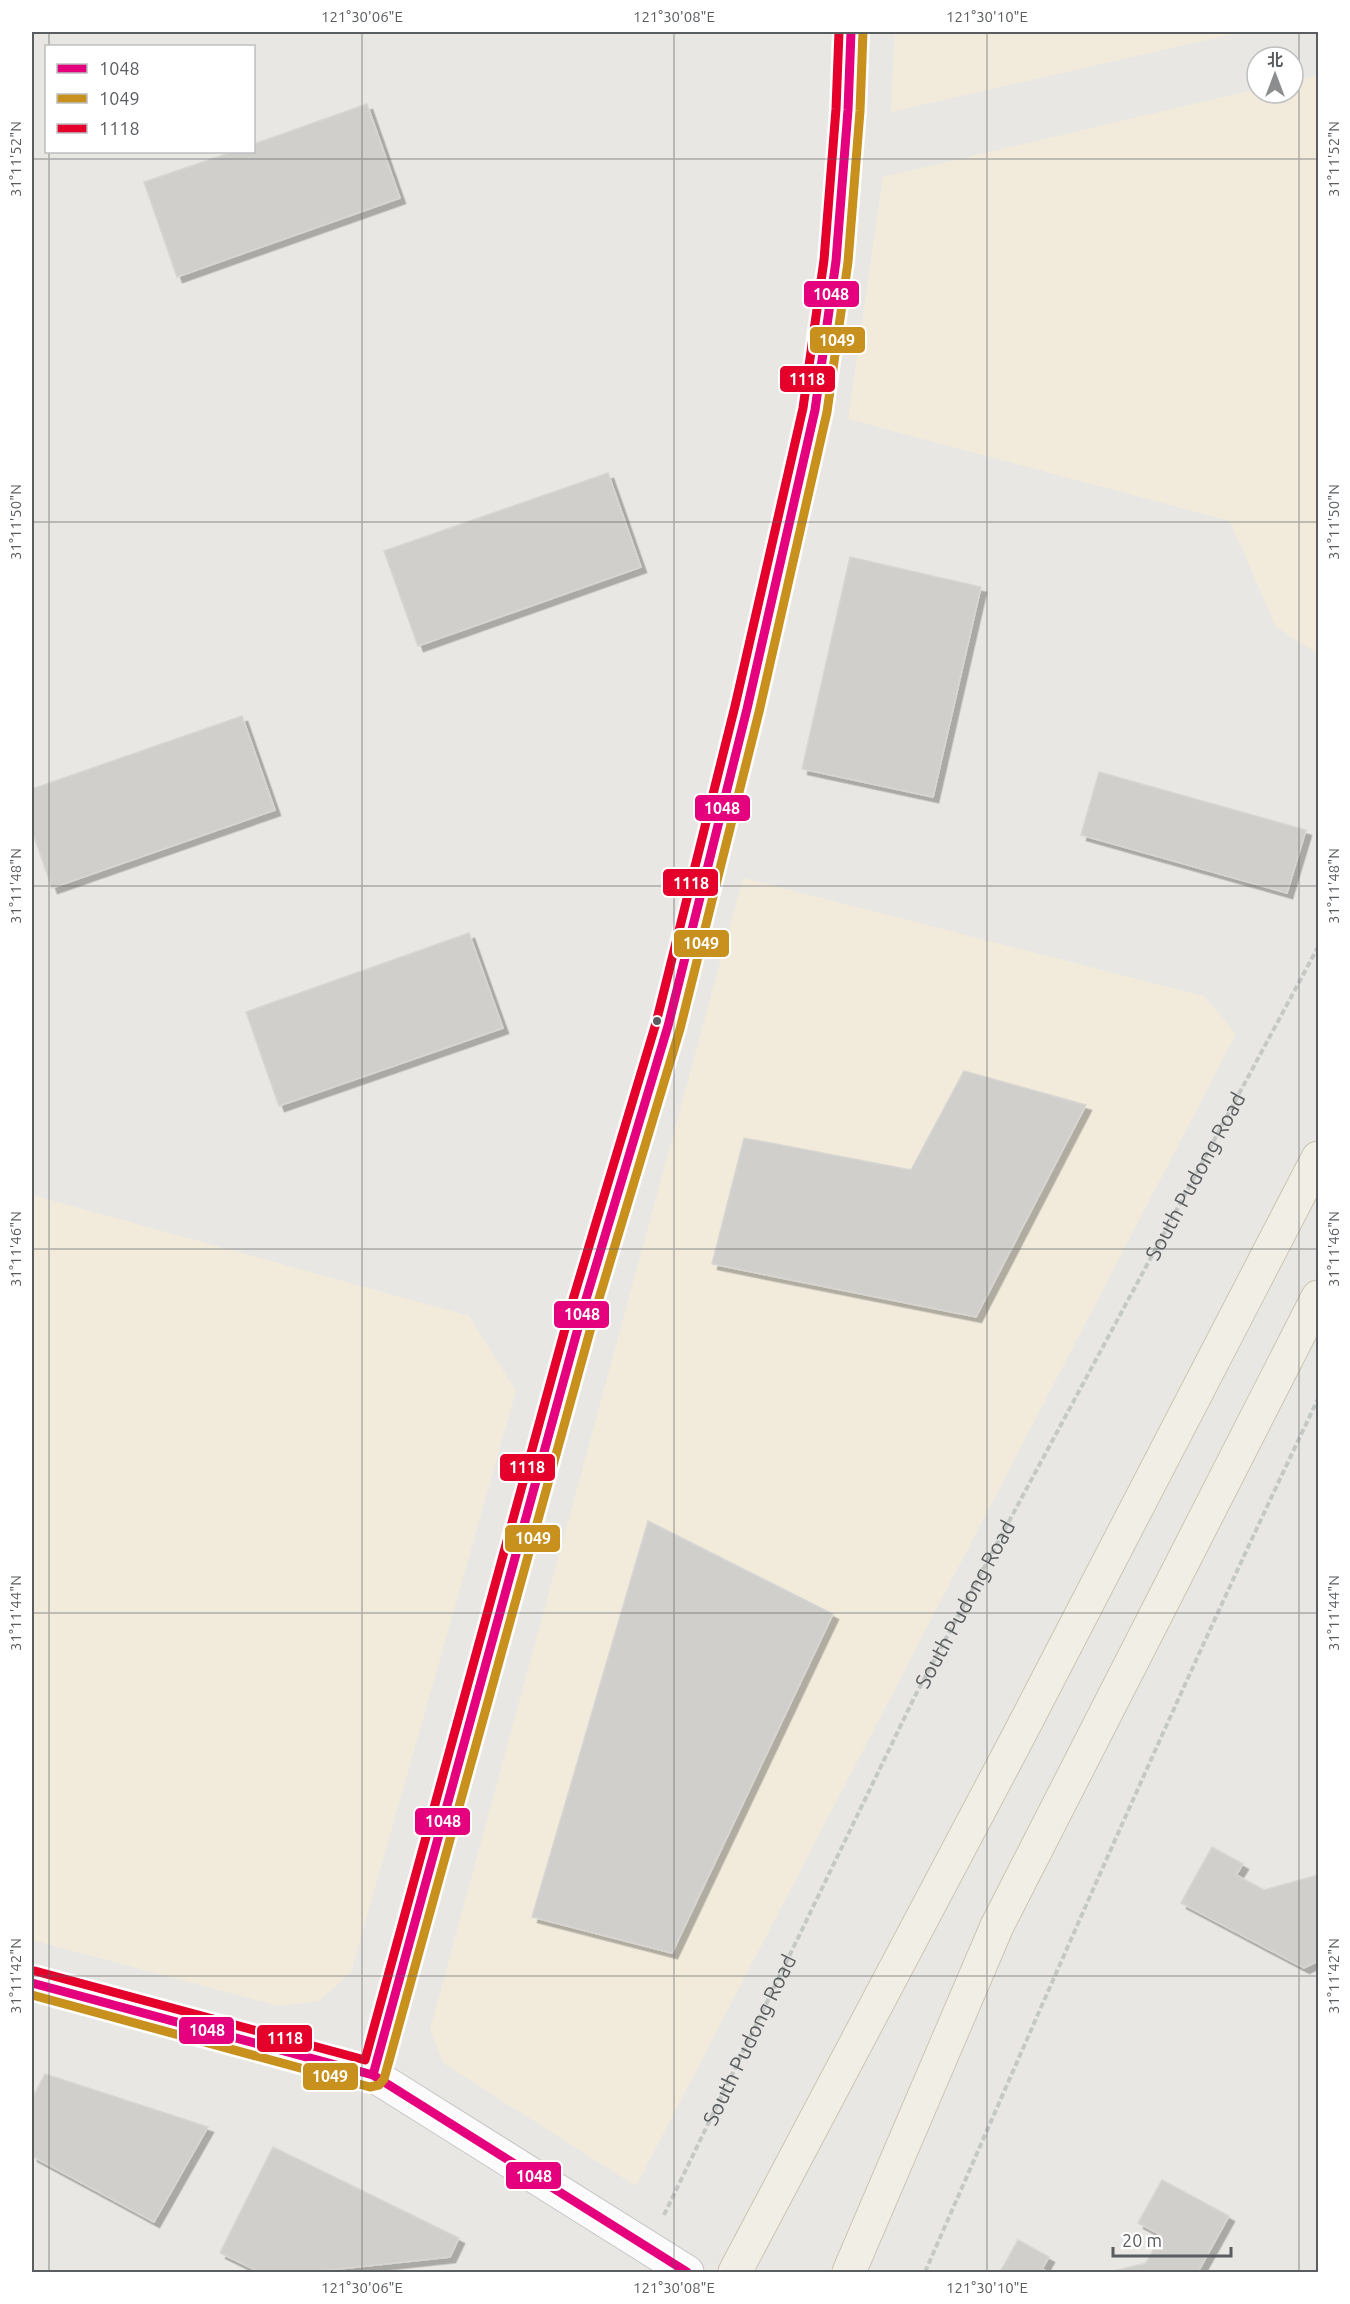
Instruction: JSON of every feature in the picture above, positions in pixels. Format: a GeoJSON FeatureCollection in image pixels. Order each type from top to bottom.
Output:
{"type":"FeatureCollection","features":[{"type":"Feature","properties":{"kind":"main road"},"geometry":{"type":"LineString","coordinates":[[735,2272],[1024,1727],[1318,1158]]}},
{"type":"Feature","properties":{"kind":"main road"},"geometry":{"type":"LineString","coordinates":[[849,2272],[998,1926],[1318,1297]]}},
{"type":"Feature","properties":{"kind":"street"},"geometry":{"type":"LineString","coordinates":[[373,2075],[586,1299],[668,1026],[747,709],[815,410],[836,261],[848,110],[850,32]]}},
{"type":"Feature","properties":{"kind":"street"},"geometry":{"type":"LineString","coordinates":[[32,1983],[373,2075],[687,2272]]}},
{"type":"Feature","properties":{"kind":"path","name":"South Pudong Road"},"geometry":{"type":"LineString","coordinates":[[648,2247],[915,1696],[1318,947]]}},
{"type":"Feature","properties":{"kind":"path"},"geometry":{"type":"LineString","coordinates":[[925,2272],[1228,1586],[1318,1399]]}},
{"type":"Feature","properties":{"kind":"shaded area"},"geometry":{"type":"Polygon","coordinates":[[[895,32],[1242,32],[891,112],[895,32]]]}},
{"type":"Feature","properties":{"kind":"shaded area"},"geometry":{"type":"Polygon","coordinates":[[[1318,75],[1318,654],[1276,627],[1230,521],[848,419],[883,177],[1245,92],[1245,105],[1305,105],[1305,78],[1318,75]]]}},
{"type":"Feature","properties":{"kind":"shaded area"},"geometry":{"type":"Polygon","coordinates":[[[743,878],[1204,996],[1236,1034],[636,2186],[443,2063],[430,2030],[743,878]]]}},
{"type":"Feature","properties":{"kind":"shaded area"},"geometry":{"type":"Polygon","coordinates":[[[32,1195],[469,1316],[516,1391],[351,1972],[319,2001],[278,2006],[32,1940],[32,1195]]]}},
{"type":"Feature","properties":{"kind":"building"},"geometry":{"type":"Polygon","coordinates":[[[367,104],[400,198],[177,277],[144,182],[229,153],[255,153],[255,144],[367,104]]]}},
{"type":"Feature","properties":{"kind":"building"},"geometry":{"type":"Polygon","coordinates":[[[608,473],[641,567],[418,646],[384,551],[608,473]]]}},
{"type":"Feature","properties":{"kind":"building"},"geometry":{"type":"Polygon","coordinates":[[[850,557],[981,587],[933,797],[802,769],[850,557]]]}},
{"type":"Feature","properties":{"kind":"building"},"geometry":{"type":"Polygon","coordinates":[[[242,716],[275,810],[52,888],[32,831],[32,789],[242,716]]]}},
{"type":"Feature","properties":{"kind":"building"},"geometry":{"type":"Polygon","coordinates":[[[1099,772],[1306,830],[1287,893],[1081,835],[1099,772]]]}},
{"type":"Feature","properties":{"kind":"building"},"geometry":{"type":"Polygon","coordinates":[[[469,933],[503,1028],[279,1106],[246,1012],[469,933]]]}},
{"type":"Feature","properties":{"kind":"building"},"geometry":{"type":"Polygon","coordinates":[[[964,1071],[1086,1105],[976,1317],[712,1264],[744,1138],[911,1170],[964,1071]]]}},
{"type":"Feature","properties":{"kind":"building"},"geometry":{"type":"Polygon","coordinates":[[[648,1521],[833,1614],[672,1953],[532,1917],[648,1521]]]}},
{"type":"Feature","properties":{"kind":"building"},"geometry":{"type":"Polygon","coordinates":[[[1212,1847],[1243,1864],[1236,1875],[1264,1890],[1318,1875],[1318,1961],[1304,1968],[1181,1903],[1212,1847]]]}},
{"type":"Feature","properties":{"kind":"building"},"geometry":{"type":"Polygon","coordinates":[[[45,2074],[208,2127],[154,2222],[32,2156],[32,2099],[45,2074]]]}},
{"type":"Feature","properties":{"kind":"building"},"geometry":{"type":"Polygon","coordinates":[[[273,2147],[459,2238],[450,2257],[311,2272],[259,2272],[220,2253],[273,2147]]]}},
{"type":"Feature","properties":{"kind":"building"},"geometry":{"type":"Polygon","coordinates":[[[1162,2180],[1229,2216],[1198,2272],[1110,2272],[1146,2263],[1161,2235],[1138,2223],[1162,2180]]]}},
{"type":"Feature","properties":{"kind":"building"},"geometry":{"type":"Polygon","coordinates":[[[1018,2240],[1049,2257],[1042,2269],[1049,2272],[1000,2272],[1018,2240]]]}},
{"type":"Feature","properties":{"kind":"transit line","name":"1118"},"geometry":{"type":"LineString","coordinates":[[35,1971],[365,2060],[574,1296],[656,1023],[735,706],[803,408],[824,260],[836,109],[839,32]]}},
{"type":"Feature","properties":{"kind":"transit line","name":"1048"},"geometry":{"type":"LineString","coordinates":[[373,2075],[586,1299],[668,1026],[747,709],[815,410],[836,261],[848,110],[851,32]]}},
{"type":"Feature","properties":{"kind":"transit line","name":"1049"},"geometry":{"type":"LineString","coordinates":[[32,1995],[370,2087],[379,2085],[384,2079],[598,1302],[680,1029],[759,712],[827,412],[848,262],[860,111],[863,32]]}},
{"type":"Feature","properties":{"kind":"transit line","name":"1048"},"geometry":{"type":"LineString","coordinates":[[32,1983],[373,2075],[687,2272]]}}]}
